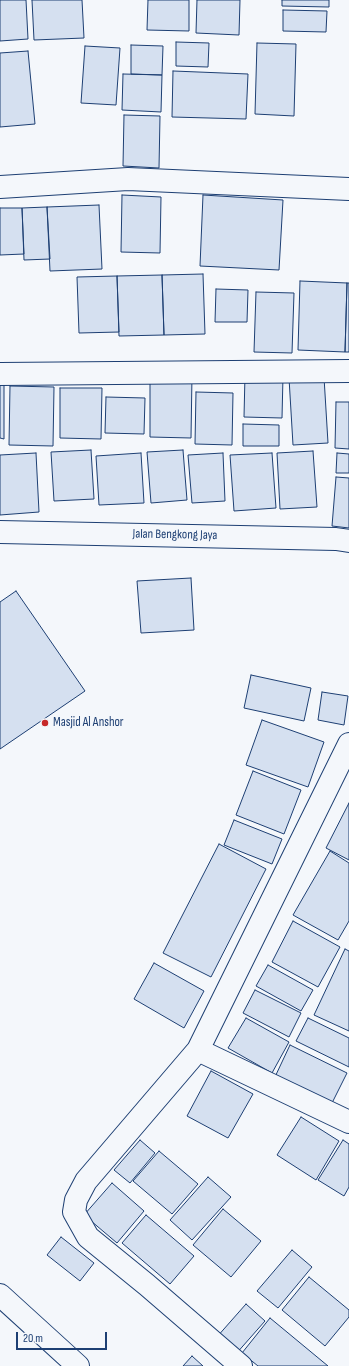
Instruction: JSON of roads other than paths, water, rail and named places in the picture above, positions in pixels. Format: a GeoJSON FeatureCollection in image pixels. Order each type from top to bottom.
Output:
{"type":"FeatureCollection","features":[{"type":"Feature","properties":{"kind":"street"},"geometry":{"type":"LineString","coordinates":[[0,187],[128,179],[349,189]]}},
{"type":"Feature","properties":{"kind":"street"},"geometry":{"type":"LineString","coordinates":[[0,374],[349,371]]}},
{"type":"Feature","properties":{"kind":"street","name":"Jalan Bengkong Jaya"},"geometry":{"type":"LineString","coordinates":[[0,532],[336,538],[349,541]]}},
{"type":"Feature","properties":{"kind":"street"},"geometry":{"type":"LineString","coordinates":[[241,1366],[148,1285],[88,1237],[74,1212],[76,1200],[86,1181],[198,1050],[349,744]]}},
{"type":"Feature","properties":{"kind":"street"},"geometry":{"type":"LineString","coordinates":[[198,1050],[349,1121]]}},
{"type":"Feature","properties":{"kind":"street"},"geometry":{"type":"LineString","coordinates":[[0,1295],[78,1366]]}},
{"type":"Feature","properties":{"kind":"place","name":"Masjid Al Anshor"},"geometry":{"type":"Point","coordinates":[45,723]}}]}
